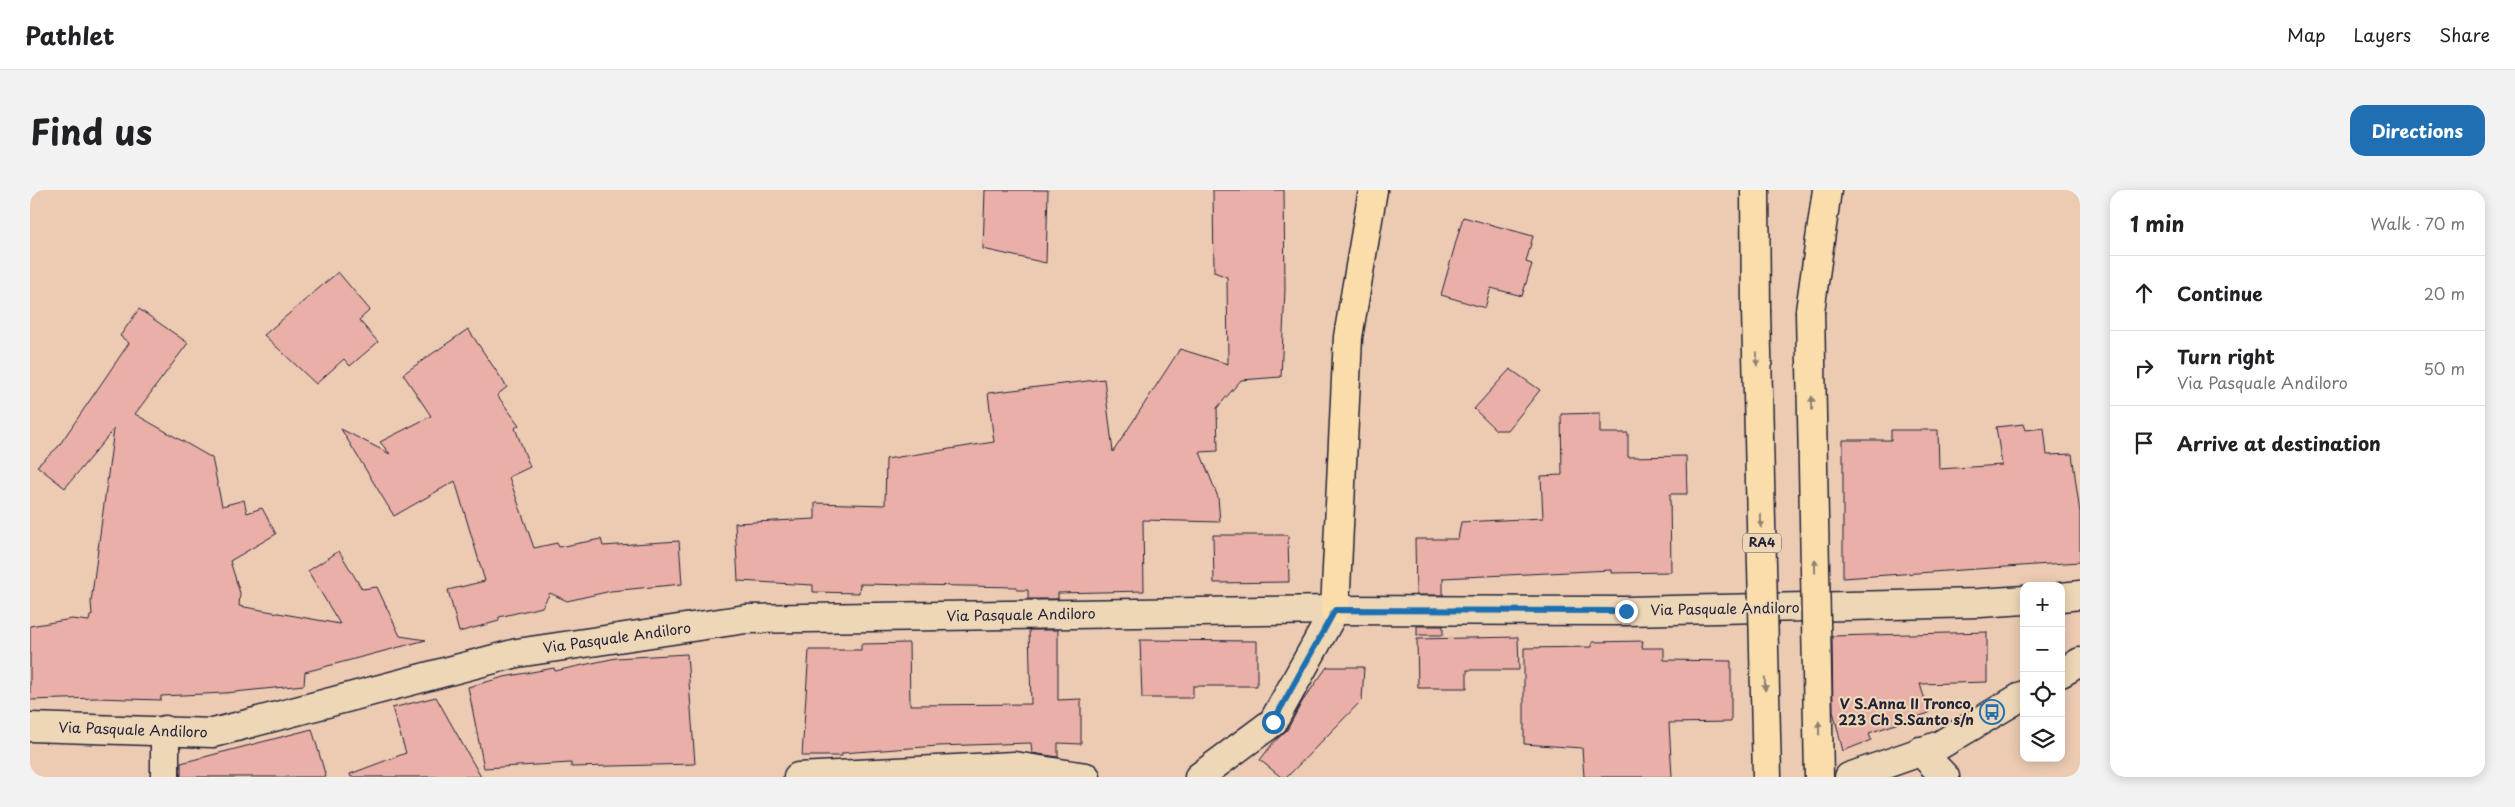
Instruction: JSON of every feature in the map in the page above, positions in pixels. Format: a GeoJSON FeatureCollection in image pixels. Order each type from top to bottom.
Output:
{"type":"FeatureCollection","features":[{"type":"Feature","properties":{"kind":"highway"},"geometry":{"type":"LineString","coordinates":[[1335,610],[1348,336],[1373,190]]}},
{"type":"Feature","properties":{"kind":"highway"},"geometry":{"type":"LineString","coordinates":[[1742,190],[1756,261]]}},
{"type":"Feature","properties":{"kind":"highway","name":"RA4"},"geometry":{"type":"LineString","coordinates":[[1756,190],[1756,310],[1767,777]]}},
{"type":"Feature","properties":{"kind":"highway"},"geometry":{"type":"LineString","coordinates":[[1809,190],[1819,777]]}},
{"type":"Feature","properties":{"kind":"highway"},"geometry":{"type":"LineString","coordinates":[[1810,311],[1827,190]]}},
{"type":"Feature","properties":{"kind":"street"},"geometry":{"type":"LineString","coordinates":[[2065,597],[2080,595]]}},
{"type":"Feature","properties":{"kind":"street","name":"Via Pasquale Andiloro"},"geometry":{"type":"LineString","coordinates":[[30,727],[213,733],[517,652],[746,619],[1335,610],[1626,611],[1980,603],[2020,600]]}},
{"type":"Feature","properties":{"kind":"street"},"geometry":{"type":"LineString","coordinates":[[1198,777],[1273,722],[1335,610]]}},
{"type":"Feature","properties":{"kind":"street"},"geometry":{"type":"LineString","coordinates":[[2063,672],[2080,662]]}},
{"type":"Feature","properties":{"kind":"street"},"geometry":{"type":"LineString","coordinates":[[1849,777],[1940,744],[2020,697]]}},
{"type":"Feature","properties":{"kind":"street"},"geometry":{"type":"LineString","coordinates":[[165,730],[166,777]]}},
{"type":"Feature","properties":{"kind":"street"},"geometry":{"type":"LineString","coordinates":[[1920,751],[1945,777]]}},
{"type":"Feature","properties":{"kind":"street"},"geometry":{"type":"LineString","coordinates":[[798,777],[1014,766],[1086,777]]}},
{"type":"Feature","properties":{"kind":"building"},"geometry":{"type":"Polygon","coordinates":[[[985,190],[1048,190],[1046,263],[983,249],[985,190]]]}},
{"type":"Feature","properties":{"kind":"building"},"geometry":{"type":"Polygon","coordinates":[[[1213,190],[1284,190],[1285,289],[1281,377],[1241,380],[1217,408],[1218,451],[1200,452],[1218,497],[1220,522],[1143,520],[1144,591],[1058,593],[1058,599],[1028,599],[1028,590],[1017,590],[1017,587],[860,584],[859,593],[813,592],[813,585],[738,581],[735,523],[815,519],[815,503],[885,505],[886,459],[994,442],[988,393],[1104,379],[1113,452],[1180,349],[1228,364],[1227,277],[1214,272],[1213,190]]]}},
{"type":"Feature","properties":{"kind":"building"},"geometry":{"type":"Polygon","coordinates":[[[1463,217],[1533,236],[1526,262],[1532,264],[1522,296],[1491,288],[1485,308],[1441,295],[1463,217]]]}},
{"type":"Feature","properties":{"kind":"building"},"geometry":{"type":"Polygon","coordinates":[[[338,272],[370,310],[359,320],[378,342],[350,366],[344,359],[316,384],[264,335],[338,272]]]}},
{"type":"Feature","properties":{"kind":"building"},"geometry":{"type":"Polygon","coordinates":[[[139,309],[188,343],[135,414],[212,458],[222,506],[244,500],[247,513],[262,508],[276,534],[230,561],[240,593],[239,606],[340,624],[308,571],[339,551],[362,589],[377,587],[400,636],[426,640],[305,672],[304,685],[225,693],[161,696],[161,700],[97,698],[30,700],[30,626],[72,619],[89,621],[92,615],[91,602],[114,429],[65,488],[37,466],[58,447],[129,343],[120,336],[139,309]]]}},
{"type":"Feature","properties":{"kind":"building"},"geometry":{"type":"Polygon","coordinates":[[[468,329],[507,387],[497,395],[519,425],[515,428],[530,467],[509,477],[534,548],[557,543],[559,547],[601,539],[603,546],[679,541],[682,584],[611,591],[567,601],[550,593],[542,607],[499,617],[499,621],[459,632],[448,590],[485,581],[455,481],[394,516],[341,429],[390,454],[380,442],[431,416],[403,374],[468,329]]]}},
{"type":"Feature","properties":{"kind":"building"},"geometry":{"type":"Polygon","coordinates":[[[1510,369],[1540,390],[1508,430],[1496,430],[1474,409],[1510,369]]]}},
{"type":"Feature","properties":{"kind":"building"},"geometry":{"type":"Polygon","coordinates":[[[1600,413],[1600,433],[1628,433],[1628,457],[1686,456],[1687,494],[1670,494],[1671,572],[1611,573],[1611,570],[1443,578],[1443,595],[1416,595],[1415,539],[1458,539],[1461,522],[1543,518],[1541,476],[1562,475],[1561,414],[1600,413]]]}},
{"type":"Feature","properties":{"kind":"building"},"geometry":{"type":"Polygon","coordinates":[[[2024,424],[2026,430],[2044,428],[2047,455],[2072,454],[2080,513],[2080,562],[1843,578],[1843,440],[1891,440],[1891,430],[1938,430],[1939,469],[2002,465],[1996,427],[2024,424]]]}},
{"type":"Feature","properties":{"kind":"building"},"geometry":{"type":"Polygon","coordinates":[[[1213,535],[1288,535],[1289,582],[1214,583],[1213,535]]]}},
{"type":"Feature","properties":{"kind":"building"},"geometry":{"type":"Polygon","coordinates":[[[1417,626],[1443,626],[1443,635],[1417,635],[1417,626]]]}},
{"type":"Feature","properties":{"kind":"building"},"geometry":{"type":"Polygon","coordinates":[[[1029,630],[1058,630],[1058,700],[1081,699],[1081,744],[1058,743],[1058,757],[1032,753],[1031,743],[938,746],[842,753],[842,756],[802,756],[809,650],[861,650],[861,644],[909,643],[910,705],[1031,704],[1029,630]]]}},
{"type":"Feature","properties":{"kind":"building"},"geometry":{"type":"Polygon","coordinates":[[[1987,632],[1987,682],[1920,684],[1929,713],[1869,733],[1871,740],[1843,751],[1833,711],[1832,636],[1987,632]]]}},
{"type":"Feature","properties":{"kind":"building"},"geometry":{"type":"Polygon","coordinates":[[[1518,637],[1519,670],[1467,670],[1467,688],[1418,688],[1417,639],[1518,637]]]}},
{"type":"Feature","properties":{"kind":"building"},"geometry":{"type":"Polygon","coordinates":[[[1140,640],[1257,641],[1257,686],[1193,686],[1193,698],[1142,698],[1140,640]]]}},
{"type":"Feature","properties":{"kind":"building"},"geometry":{"type":"Polygon","coordinates":[[[1643,641],[1642,648],[1664,648],[1664,660],[1731,661],[1731,722],[1669,723],[1672,777],[1584,777],[1582,748],[1524,744],[1524,648],[1592,647],[1592,642],[1643,641]]]}},
{"type":"Feature","properties":{"kind":"building"},"geometry":{"type":"Polygon","coordinates":[[[687,654],[695,764],[571,767],[571,763],[484,768],[468,687],[504,677],[554,668],[555,671],[616,658],[687,654]]]}},
{"type":"Feature","properties":{"kind":"building"},"geometry":{"type":"Polygon","coordinates":[[[1327,667],[1364,667],[1362,700],[1287,777],[1281,777],[1260,760],[1273,743],[1287,730],[1302,702],[1327,667]]]}},
{"type":"Feature","properties":{"kind":"building"},"geometry":{"type":"Polygon","coordinates":[[[436,697],[481,777],[351,777],[350,774],[406,753],[392,708],[436,697]]]}},
{"type":"Feature","properties":{"kind":"building"},"geometry":{"type":"Polygon","coordinates":[[[312,729],[326,777],[181,777],[181,763],[312,729]]]}},
{"type":"Feature","properties":{"kind":"place","name":"V S.Anna II Tronco, 223 Ch S.Santo s/n"},"geometry":{"type":"Point","coordinates":[1992,712]}},
{"type":"Feature","properties":{"kind":"route"},"geometry":{"type":"LineString","coordinates":[[1273,722],[1335,610],[1626,611]]}}]}
